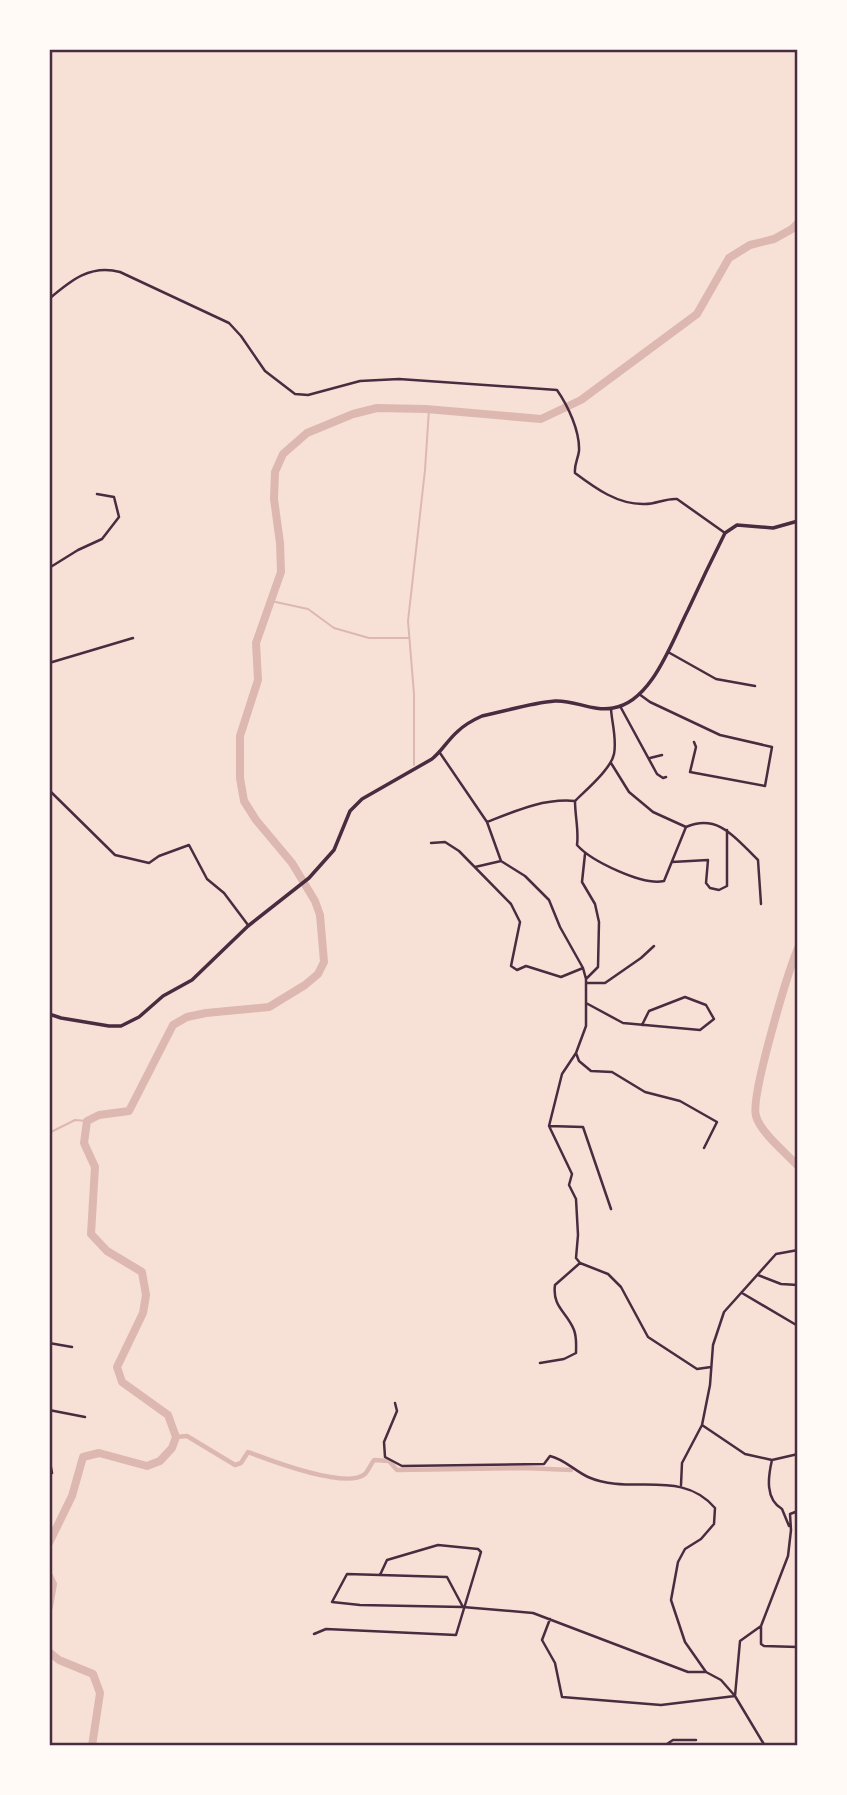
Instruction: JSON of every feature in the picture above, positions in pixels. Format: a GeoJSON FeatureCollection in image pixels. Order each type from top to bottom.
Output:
{"type":"FeatureCollection","features":[{"type":"Feature","properties":{"kind":"street"},"geometry":{"type":"LineString","coordinates":[[49,299],[61,288],[90,271],[107,269],[120,272],[229,323],[242,336],[265,372],[295,394],[308,395],[360,381],[399,379],[557,390],[569,413],[579,447],[575,473],[604,493],[630,502],[646,505],[677,499],[725,533]]}},
{"type":"Feature","properties":{"kind":"street"},"geometry":{"type":"LineString","coordinates":[[49,568],[102,539],[119,517],[114,497],[97,494]]}},
{"type":"Feature","properties":{"kind":"street"},"geometry":{"type":"LineString","coordinates":[[49,1014],[109,1026],[131,1022],[163,996],[192,980],[248,926],[309,878],[334,850],[350,811],[362,799],[440,753],[456,732],[482,716],[557,701],[611,709],[625,705],[650,681],[668,652],[725,533],[737,525],[773,528],[798,521]]}},
{"type":"Feature","properties":{"kind":"street"},"geometry":{"type":"LineString","coordinates":[[49,663],[133,638]]}},
{"type":"Feature","properties":{"kind":"street"},"geometry":{"type":"LineString","coordinates":[[668,652],[716,678],[755,686]]}},
{"type":"Feature","properties":{"kind":"street"},"geometry":{"type":"LineString","coordinates":[[639,694],[650,702],[720,735],[772,747],[765,786],[690,772],[696,747],[694,742]]}},
{"type":"Feature","properties":{"kind":"street"},"geometry":{"type":"LineString","coordinates":[[620,706],[657,774],[666,777]]}},
{"type":"Feature","properties":{"kind":"street"},"geometry":{"type":"LineString","coordinates":[[611,709],[615,734],[614,755],[611,763],[575,801],[577,845],[585,854],[634,877],[657,883],[664,881],[686,827]]}},
{"type":"Feature","properties":{"kind":"street"},"geometry":{"type":"LineString","coordinates":[[440,753],[487,822],[501,861],[525,876],[549,900],[560,927],[583,968],[586,981],[586,1026],[576,1052],[562,1074],[549,1126],[572,1174],[569,1185],[576,1199],[576,1258],[580,1263],[608,1274],[621,1287],[648,1337],[696,1369],[711,1367]]}},
{"type":"Feature","properties":{"kind":"street"},"geometry":{"type":"LineString","coordinates":[[650,758],[662,754]]}},
{"type":"Feature","properties":{"kind":"street"},"geometry":{"type":"LineString","coordinates":[[611,763],[629,792],[653,812],[686,827],[697,823],[721,825],[727,830],[758,860],[761,904]]}},
{"type":"Feature","properties":{"kind":"street"},"geometry":{"type":"LineString","coordinates":[[49,790],[115,855],[149,863],[159,856],[189,845],[207,879],[224,893],[248,926]]}},
{"type":"Feature","properties":{"kind":"street"},"geometry":{"type":"LineString","coordinates":[[487,822],[526,807],[561,800],[575,801]]}},
{"type":"Feature","properties":{"kind":"street"},"geometry":{"type":"LineString","coordinates":[[672,862],[708,860],[706,883],[710,888],[719,890],[727,886],[727,830]]}},
{"type":"Feature","properties":{"kind":"street"},"geometry":{"type":"LineString","coordinates":[[431,844],[445,842],[459,851],[511,904],[520,922],[511,966],[517,970],[526,966],[561,977],[583,968]]}},
{"type":"Feature","properties":{"kind":"street"},"geometry":{"type":"LineString","coordinates":[[585,854],[582,882],[595,904],[599,922],[598,967],[586,981]]}},
{"type":"Feature","properties":{"kind":"street"},"geometry":{"type":"LineString","coordinates":[[474,867],[501,861]]}},
{"type":"Feature","properties":{"kind":"street"},"geometry":{"type":"LineString","coordinates":[[586,981],[605,983],[654,946]]}},
{"type":"Feature","properties":{"kind":"street"},"geometry":{"type":"LineString","coordinates":[[586,1003],[623,1023],[642,1025],[700,1031],[714,1019],[706,1005],[685,996],[649,1011],[642,1025]]}},
{"type":"Feature","properties":{"kind":"street"},"geometry":{"type":"LineString","coordinates":[[576,1052],[579,1061],[591,1071],[612,1072],[645,1092],[680,1101],[717,1122],[704,1148]]}},
{"type":"Feature","properties":{"kind":"street"},"geometry":{"type":"LineString","coordinates":[[549,1126],[583,1128],[611,1209]]}},
{"type":"Feature","properties":{"kind":"street"},"geometry":{"type":"LineString","coordinates":[[681,1485],[682,1463],[702,1425],[713,1345],[724,1312],[776,1254],[798,1250]]}},
{"type":"Feature","properties":{"kind":"street"},"geometry":{"type":"LineString","coordinates":[[540,1363],[564,1359],[576,1353],[574,1328],[554,1297],[555,1285],[580,1263]]}},
{"type":"Feature","properties":{"kind":"street"},"geometry":{"type":"LineString","coordinates":[[758,1275],[781,1284],[798,1285]]}},
{"type":"Feature","properties":{"kind":"street"},"geometry":{"type":"LineString","coordinates":[[742,1293],[798,1326]]}},
{"type":"Feature","properties":{"kind":"street"},"geometry":{"type":"LineString","coordinates":[[49,1343],[72,1347]]}},
{"type":"Feature","properties":{"kind":"street"},"geometry":{"type":"LineString","coordinates":[[395,1404],[397,1411],[384,1442],[386,1457],[402,1466],[544,1464],[550,1456],[589,1477],[608,1482],[681,1485],[707,1498],[715,1508],[715,1524],[701,1539],[685,1549],[678,1562],[671,1600],[685,1642],[706,1672],[721,1680],[735,1696],[765,1746]]}},
{"type":"Feature","properties":{"kind":"street"},"geometry":{"type":"LineString","coordinates":[[49,1410],[85,1417]]}},
{"type":"Feature","properties":{"kind":"street"},"geometry":{"type":"LineString","coordinates":[[702,1425],[745,1454],[772,1460],[798,1454]]}},
{"type":"Feature","properties":{"kind":"street"},"geometry":{"type":"LineString","coordinates":[[49,1457],[52,1473]]}},
{"type":"Feature","properties":{"kind":"street"},"geometry":{"type":"LineString","coordinates":[[772,1460],[767,1478],[771,1498],[775,1505],[782,1509],[791,1530]]}},
{"type":"Feature","properties":{"kind":"street"},"geometry":{"type":"LineString","coordinates":[[798,1510],[789,1514],[791,1530],[788,1556],[761,1626],[761,1644],[764,1646],[798,1647]]}},
{"type":"Feature","properties":{"kind":"street"},"geometry":{"type":"LineString","coordinates":[[314,1634],[326,1629],[456,1635],[481,1552],[478,1549],[438,1545],[387,1560],[380,1574]]}},
{"type":"Feature","properties":{"kind":"street"},"geometry":{"type":"LineString","coordinates":[[463,1607],[447,1577],[380,1574],[347,1574],[332,1602],[463,1607],[533,1613],[688,1672],[706,1672]]}},
{"type":"Feature","properties":{"kind":"street"},"geometry":{"type":"LineString","coordinates":[[550,1619],[542,1640],[555,1663],[562,1697],[661,1705],[735,1696]]}},
{"type":"Feature","properties":{"kind":"street"},"geometry":{"type":"LineString","coordinates":[[735,1696],[740,1641],[761,1626]]}},
{"type":"Feature","properties":{"kind":"street"},"geometry":{"type":"LineString","coordinates":[[664,1746],[673,1740],[696,1740]]}},
{"type":"Feature","properties":{"kind":"waterway"},"geometry":{"type":"LineString","coordinates":[[49,1543],[72,1496],[83,1457],[99,1453],[147,1466],[160,1461],[172,1448],[176,1437],[168,1415],[122,1382],[117,1367],[143,1313],[146,1295],[142,1272],[107,1251],[91,1234],[95,1167],[84,1143],[87,1121],[99,1115],[129,1111],[173,1025],[187,1017],[206,1013],[269,1007],[305,985],[318,974],[324,962],[320,915],[315,901],[292,863],[256,820],[244,801],[240,778],[240,736],[258,680],[256,643],[281,572],[274,499],[275,472],[283,454],[307,433],[353,414],[377,408],[426,409],[541,419],[581,400],[697,314],[729,258],[750,245],[774,239],[798,223]]}},
{"type":"Feature","properties":{"kind":"waterway"},"geometry":{"type":"LineString","coordinates":[[414,765],[414,694],[408,621],[429,409]]}},
{"type":"Feature","properties":{"kind":"waterway"},"geometry":{"type":"LineString","coordinates":[[271,601],[308,609],[334,628],[369,638],[409,638]]}},
{"type":"Feature","properties":{"kind":"waterway"},"geometry":{"type":"LineString","coordinates":[[798,948],[771,1034],[756,1104],[756,1116],[763,1129],[798,1166]]}},
{"type":"Feature","properties":{"kind":"waterway"},"geometry":{"type":"LineString","coordinates":[[49,1133],[75,1120],[87,1121]]}},
{"type":"Feature","properties":{"kind":"waterway"},"geometry":{"type":"LineString","coordinates":[[176,1437],[187,1436],[235,1465],[241,1463],[248,1452],[307,1472],[342,1478],[355,1478],[365,1474],[374,1460],[389,1461],[397,1470],[571,1470]]}},
{"type":"Feature","properties":{"kind":"waterway"},"geometry":{"type":"LineString","coordinates":[[49,1576],[53,1584],[49,1607]]}},
{"type":"Feature","properties":{"kind":"waterway"},"geometry":{"type":"LineString","coordinates":[[49,1652],[59,1660],[93,1674],[100,1693],[92,1746]]}}]}
